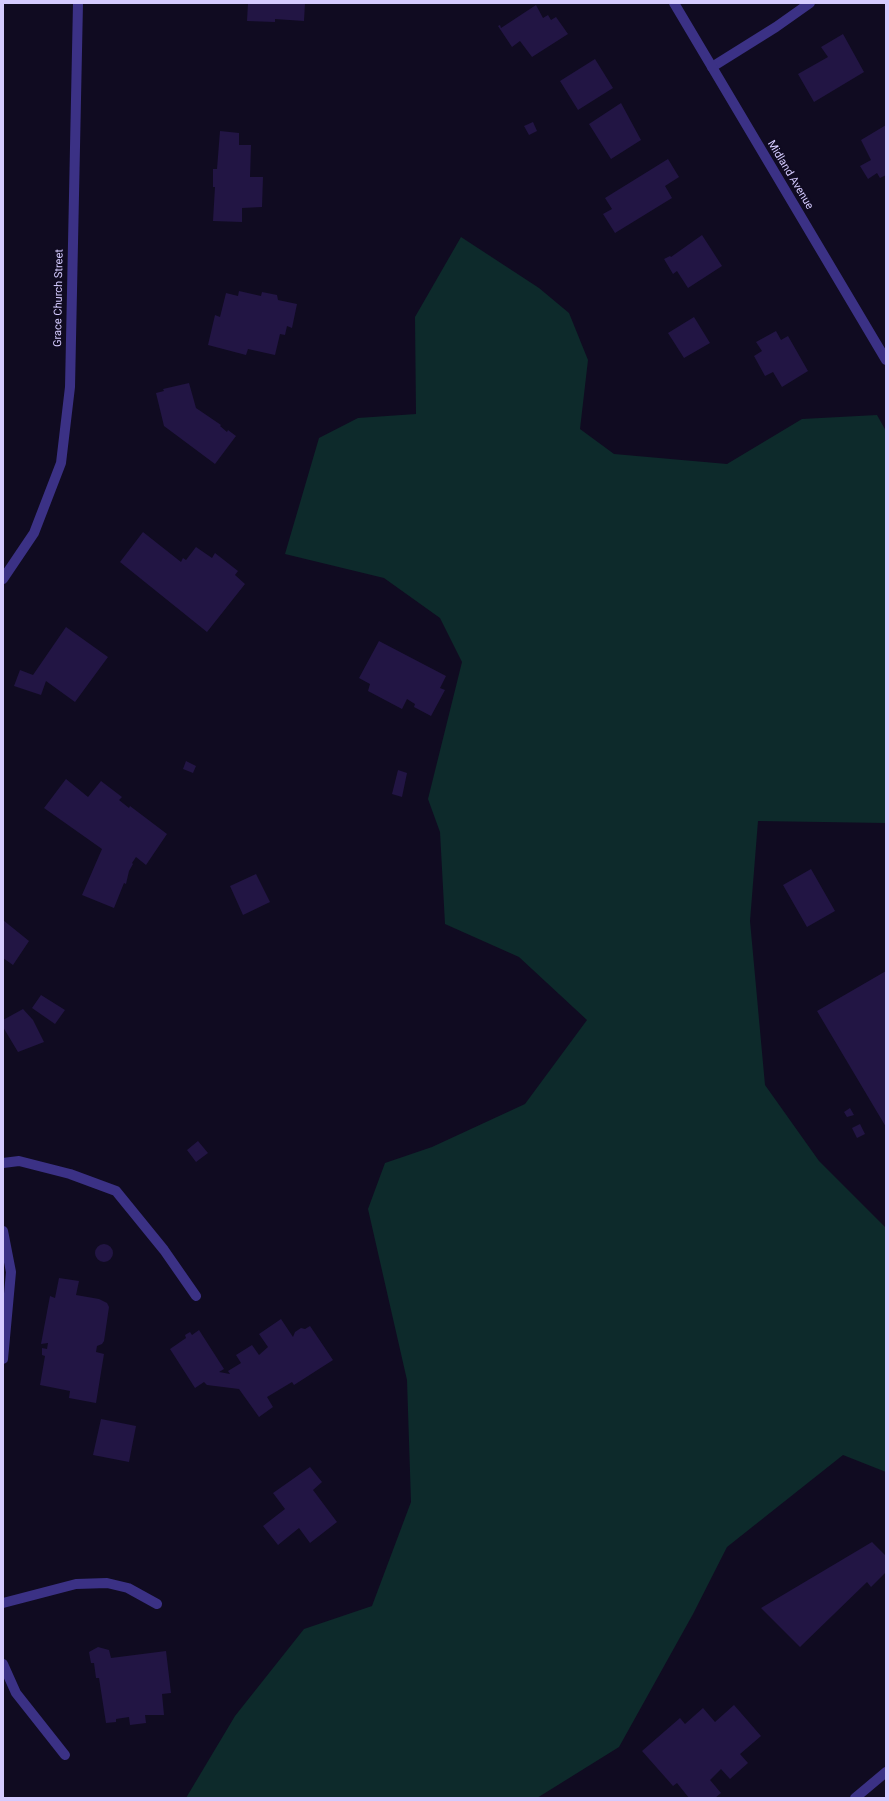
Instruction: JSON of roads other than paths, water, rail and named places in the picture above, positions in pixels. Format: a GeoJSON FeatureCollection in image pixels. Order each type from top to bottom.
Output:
{"type":"FeatureCollection","features":[{"type":"Feature","properties":{"kind":"street","name":"Grace Church Street"},"geometry":{"type":"LineString","coordinates":[[3,579],[34,532],[61,463],[70,387],[78,3]]}},
{"type":"Feature","properties":{"kind":"street","name":"Midland Avenue"},"geometry":{"type":"LineString","coordinates":[[674,3],[886,360]]}},
{"type":"Feature","properties":{"kind":"street"},"geometry":{"type":"LineString","coordinates":[[712,67],[776,27],[810,3]]}},
{"type":"Feature","properties":{"kind":"street"},"geometry":{"type":"LineString","coordinates":[[3,1163],[19,1162],[70,1174],[116,1191],[164,1250],[196,1296]]}},
{"type":"Feature","properties":{"kind":"street"},"geometry":{"type":"LineString","coordinates":[[3,1231],[11,1272],[3,1360]]}},
{"type":"Feature","properties":{"kind":"street"},"geometry":{"type":"LineString","coordinates":[[3,1603],[76,1584],[107,1583],[128,1588],[157,1604]]}},
{"type":"Feature","properties":{"kind":"street"},"geometry":{"type":"LineString","coordinates":[[3,1664],[16,1693],[65,1754]]}},
{"type":"Feature","properties":{"kind":"street"},"geometry":{"type":"LineString","coordinates":[[855,1798],[886,1772]]}}]}
